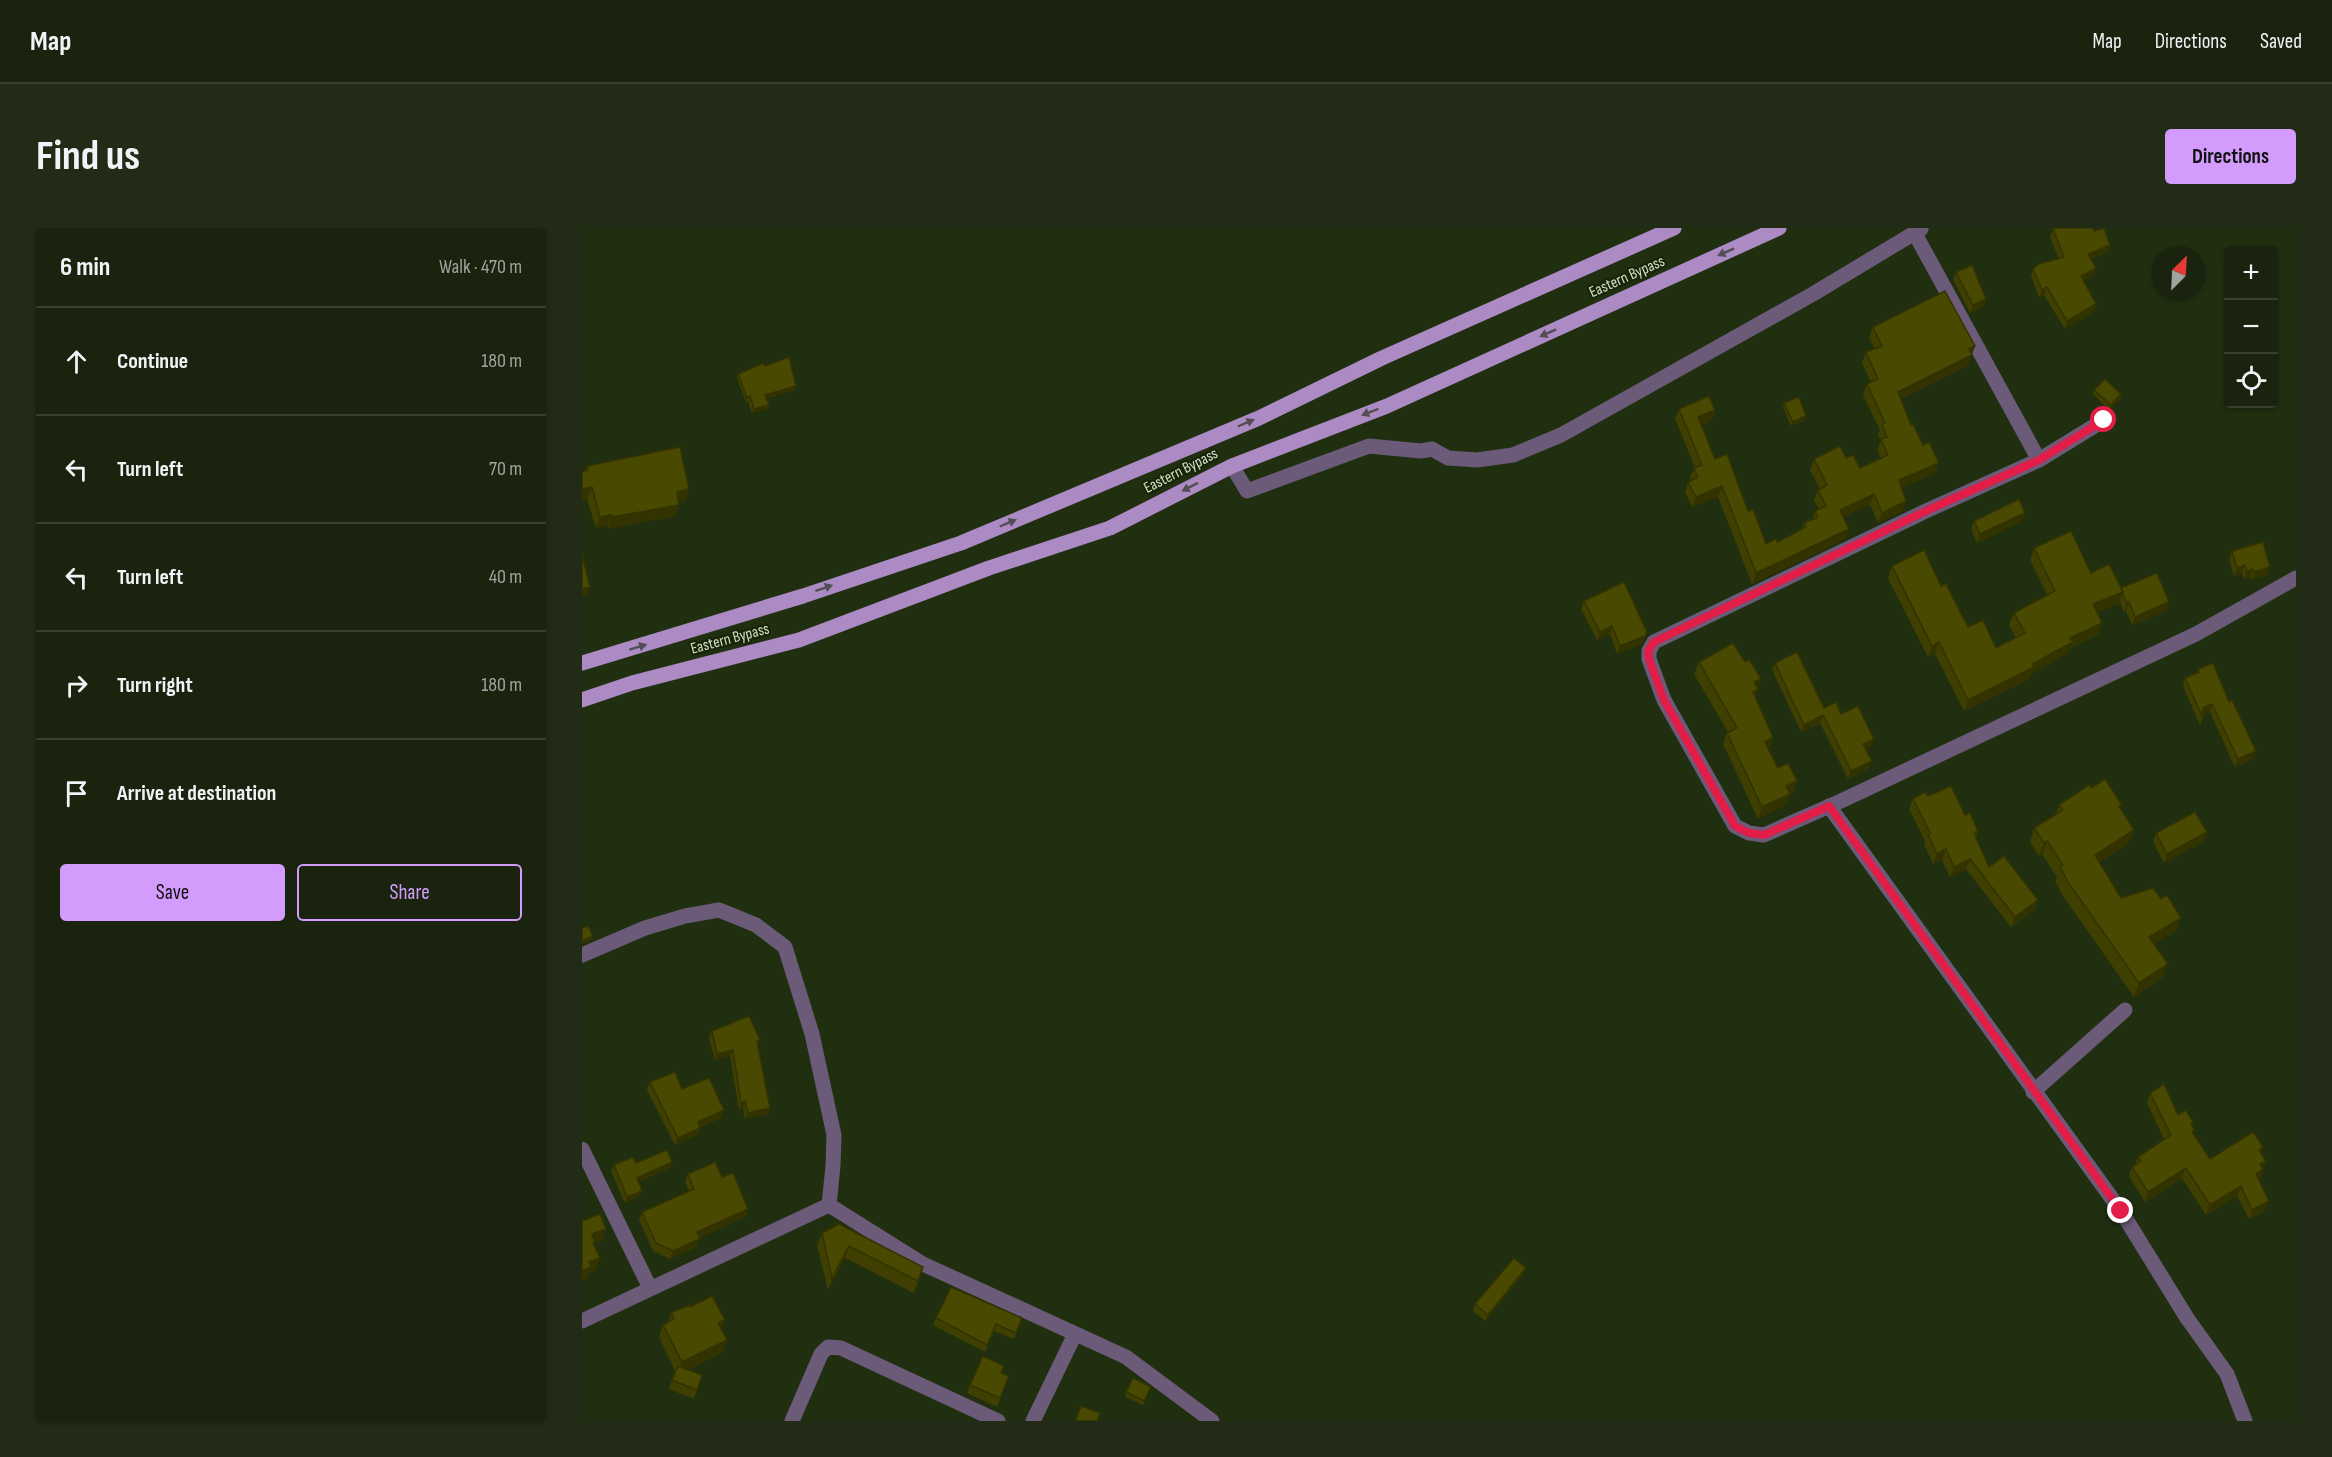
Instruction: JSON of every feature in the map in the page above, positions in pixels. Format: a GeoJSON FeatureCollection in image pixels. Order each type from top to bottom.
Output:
{"type":"FeatureCollection","features":[{"type":"Feature","properties":{"kind":"main road","name":"Eastern Bypass"},"geometry":{"type":"LineString","coordinates":[[582,663],[792,599],[961,543],[1259,417],[1371,363],[1674,228]]}},
{"type":"Feature","properties":{"kind":"main road","name":"Eastern Bypass"},"geometry":{"type":"LineString","coordinates":[[582,700],[632,683],[799,640],[988,568],[1110,528],[1232,466],[1387,405],[1777,229]]}},
{"type":"Feature","properties":{"kind":"street"},"geometry":{"type":"LineString","coordinates":[[1232,466],[1246,491],[1369,446],[1421,451],[1432,449],[1448,458],[1477,460],[1514,454],[1561,435],[1812,294],[1918,230],[2039,460]]}},
{"type":"Feature","properties":{"kind":"street"},"geometry":{"type":"LineString","coordinates":[[2104,420],[2039,460],[1928,510],[1654,642],[1648,651],[1649,659],[1664,700],[1735,826],[1749,833],[1764,835],[2196,634],[2296,578]]}},
{"type":"Feature","properties":{"kind":"street"},"geometry":{"type":"LineString","coordinates":[[1829,806],[2121,1211],[2187,1318],[2227,1374],[2245,1421]]}},
{"type":"Feature","properties":{"kind":"street"},"geometry":{"type":"LineString","coordinates":[[582,955],[645,928],[685,916],[719,910],[756,925],[785,947],[812,1034],[834,1135],[829,1204]]}},
{"type":"Feature","properties":{"kind":"street"},"geometry":{"type":"LineString","coordinates":[[2033,1092],[2125,1010]]}},
{"type":"Feature","properties":{"kind":"street"},"geometry":{"type":"LineString","coordinates":[[582,1149],[650,1288]]}},
{"type":"Feature","properties":{"kind":"street"},"geometry":{"type":"LineString","coordinates":[[582,1321],[829,1204]]}},
{"type":"Feature","properties":{"kind":"street"},"geometry":{"type":"LineString","coordinates":[[829,1204],[923,1264],[1126,1357],[1212,1421]]}},
{"type":"Feature","properties":{"kind":"street"},"geometry":{"type":"LineString","coordinates":[[1033,1421],[1075,1334]]}},
{"type":"Feature","properties":{"kind":"street"},"geometry":{"type":"LineString","coordinates":[[792,1421],[821,1354],[828,1347],[841,1348],[998,1421]]}},
{"type":"Feature","properties":{"kind":"building"},"geometry":{"type":"Polygon","coordinates":[[[2093,228],[2094,231],[2104,228],[2110,245],[2088,254],[2096,268],[2081,276],[2096,304],[2067,321],[2047,287],[2042,290],[2033,269],[2039,264],[2064,257],[2053,229],[2093,228]]]}},
{"type":"Feature","properties":{"kind":"building"},"geometry":{"type":"Polygon","coordinates":[[[1972,265],[1986,299],[1973,305],[1956,272],[1972,265]]]}},
{"type":"Feature","properties":{"kind":"building"},"geometry":{"type":"Polygon","coordinates":[[[1945,291],[1975,346],[1969,349],[1972,355],[1898,392],[1911,425],[1913,424],[1923,445],[1929,442],[1939,463],[1899,480],[1906,501],[1882,513],[1874,494],[1840,510],[1849,529],[1756,573],[1722,486],[1696,497],[1688,482],[1698,477],[1694,468],[1702,465],[1679,409],[1709,396],[1715,410],[1698,417],[1715,459],[1727,454],[1748,511],[1753,509],[1766,544],[1776,539],[1778,542],[1806,527],[1804,523],[1818,517],[1815,511],[1826,506],[1818,490],[1827,485],[1814,459],[1840,446],[1846,458],[1853,455],[1860,468],[1888,455],[1881,439],[1887,437],[1882,424],[1885,423],[1867,384],[1878,379],[1866,352],[1882,346],[1873,327],[1945,291]]]}},
{"type":"Feature","properties":{"kind":"building"},"geometry":{"type":"Polygon","coordinates":[[[789,357],[796,386],[765,395],[769,405],[754,409],[738,374],[764,363],[765,366],[789,357]]]}},
{"type":"Feature","properties":{"kind":"building"},"geometry":{"type":"Polygon","coordinates":[[[2105,379],[2121,394],[2111,405],[2094,390],[2105,379]]]}},
{"type":"Feature","properties":{"kind":"building"},"geometry":{"type":"Polygon","coordinates":[[[1799,397],[1806,416],[1793,422],[1784,403],[1799,397]]]}},
{"type":"Feature","properties":{"kind":"building"},"geometry":{"type":"Polygon","coordinates":[[[680,447],[689,489],[677,492],[679,505],[612,517],[612,515],[600,517],[592,487],[582,489],[582,472],[588,470],[587,466],[680,447]]]}},
{"type":"Feature","properties":{"kind":"building"},"geometry":{"type":"Polygon","coordinates":[[[2019,499],[2025,513],[1980,534],[1974,521],[2019,499]]]}},
{"type":"Feature","properties":{"kind":"building"},"geometry":{"type":"Polygon","coordinates":[[[2071,531],[2091,573],[2109,564],[2123,592],[2093,604],[2102,623],[2070,638],[2073,642],[2032,664],[2034,667],[1968,700],[1939,642],[1932,646],[1892,566],[1924,550],[1941,586],[1946,584],[1968,627],[1983,620],[1996,648],[2025,633],[2014,613],[2055,591],[2034,548],[2071,531]]]}},
{"type":"Feature","properties":{"kind":"building"},"geometry":{"type":"Polygon","coordinates":[[[2263,542],[2270,567],[2254,572],[2253,569],[2247,571],[2245,565],[2237,568],[2232,551],[2263,542]]]}},
{"type":"Feature","properties":{"kind":"building"},"geometry":{"type":"Polygon","coordinates":[[[582,554],[590,587],[582,589],[582,554]]]}},
{"type":"Feature","properties":{"kind":"building"},"geometry":{"type":"Polygon","coordinates":[[[2157,573],[2169,602],[2135,617],[2121,588],[2157,573]]]}},
{"type":"Feature","properties":{"kind":"building"},"geometry":{"type":"Polygon","coordinates":[[[1624,582],[1647,632],[1645,636],[1620,646],[1612,626],[1600,632],[1584,601],[1624,582]]]}},
{"type":"Feature","properties":{"kind":"building"},"geometry":{"type":"Polygon","coordinates":[[[1733,643],[1745,662],[1749,659],[1761,679],[1754,682],[1758,689],[1753,692],[1773,737],[1765,742],[1778,768],[1788,763],[1797,781],[1786,786],[1790,794],[1762,807],[1727,733],[1737,728],[1699,662],[1733,643]]]}},
{"type":"Feature","properties":{"kind":"building"},"geometry":{"type":"Polygon","coordinates":[[[1797,652],[1824,708],[1836,702],[1841,714],[1858,706],[1874,739],[1863,744],[1872,761],[1851,771],[1823,715],[1804,725],[1775,663],[1797,652]]]}},
{"type":"Feature","properties":{"kind":"building"},"geometry":{"type":"Polygon","coordinates":[[[2213,663],[2229,702],[2232,700],[2256,751],[2238,759],[2212,704],[2203,708],[2203,718],[2185,678],[2213,663]]]}},
{"type":"Feature","properties":{"kind":"building"},"geometry":{"type":"Polygon","coordinates":[[[2105,779],[2122,805],[2119,806],[2134,830],[2095,855],[2121,898],[2153,888],[2161,899],[2167,895],[2181,918],[2149,937],[2168,964],[2139,983],[2068,882],[2060,867],[2063,865],[2047,841],[2044,843],[2034,828],[2063,810],[2059,805],[2089,785],[2091,788],[2105,779]]]}},
{"type":"Feature","properties":{"kind":"building"},"geometry":{"type":"Polygon","coordinates":[[[1951,786],[1965,815],[1970,813],[1978,831],[1974,833],[1989,867],[2004,856],[2038,900],[2015,917],[1970,859],[1954,867],[1946,849],[1937,854],[1928,834],[1930,833],[1913,799],[1925,792],[1928,796],[1951,786]]]}},
{"type":"Feature","properties":{"kind":"building"},"geometry":{"type":"Polygon","coordinates":[[[2195,812],[2207,832],[2167,854],[2156,833],[2195,812]]]}},
{"type":"Feature","properties":{"kind":"building"},"geometry":{"type":"Polygon","coordinates":[[[588,926],[593,936],[582,941],[582,928],[588,926]]]}},
{"type":"Feature","properties":{"kind":"building"},"geometry":{"type":"Polygon","coordinates":[[[749,1016],[760,1040],[757,1041],[770,1108],[748,1113],[745,1101],[741,1103],[733,1050],[717,1054],[712,1031],[749,1016]]]}},
{"type":"Feature","properties":{"kind":"building"},"geometry":{"type":"Polygon","coordinates":[[[675,1072],[682,1089],[709,1078],[724,1110],[698,1122],[700,1128],[678,1138],[650,1082],[675,1072]]]}},
{"type":"Feature","properties":{"kind":"building"},"geometry":{"type":"Polygon","coordinates":[[[2164,1084],[2178,1115],[2186,1110],[2193,1122],[2191,1124],[2195,1130],[2192,1132],[2210,1159],[2253,1132],[2263,1147],[2259,1150],[2266,1161],[2260,1164],[2263,1169],[2256,1174],[2269,1201],[2252,1210],[2241,1186],[2210,1205],[2186,1168],[2148,1192],[2132,1167],[2141,1161],[2138,1157],[2171,1135],[2150,1093],[2164,1084]]]}},
{"type":"Feature","properties":{"kind":"building"},"geometry":{"type":"Polygon","coordinates":[[[667,1150],[672,1162],[637,1178],[642,1191],[627,1197],[614,1165],[633,1157],[636,1163],[667,1150]]]}},
{"type":"Feature","properties":{"kind":"building"},"geometry":{"type":"Polygon","coordinates":[[[715,1162],[722,1177],[733,1173],[748,1209],[697,1232],[700,1239],[673,1251],[656,1243],[642,1212],[694,1189],[688,1174],[715,1162]]]}},
{"type":"Feature","properties":{"kind":"building"},"geometry":{"type":"Polygon","coordinates":[[[600,1214],[606,1229],[592,1234],[595,1242],[593,1243],[600,1258],[589,1262],[591,1267],[582,1271],[582,1221],[600,1214]]]}},
{"type":"Feature","properties":{"kind":"building"},"geometry":{"type":"Polygon","coordinates":[[[839,1224],[923,1267],[918,1281],[849,1246],[832,1278],[822,1233],[839,1224]]]}},
{"type":"Feature","properties":{"kind":"building"},"geometry":{"type":"Polygon","coordinates":[[[1514,1258],[1526,1268],[1488,1315],[1475,1304],[1514,1258]]]}},
{"type":"Feature","properties":{"kind":"building"},"geometry":{"type":"Polygon","coordinates":[[[951,1287],[1022,1318],[1016,1333],[996,1324],[987,1345],[936,1318],[951,1287]]]}},
{"type":"Feature","properties":{"kind":"building"},"geometry":{"type":"Polygon","coordinates":[[[712,1296],[725,1320],[718,1323],[727,1340],[682,1362],[663,1325],[674,1319],[671,1313],[712,1296]]]}},
{"type":"Feature","properties":{"kind":"building"},"geometry":{"type":"Polygon","coordinates":[[[983,1356],[1004,1366],[1001,1373],[1009,1376],[1000,1398],[970,1385],[983,1356]]]}},
{"type":"Feature","properties":{"kind":"building"},"geometry":{"type":"Polygon","coordinates":[[[678,1366],[702,1375],[697,1390],[672,1380],[678,1366]]]}},
{"type":"Feature","properties":{"kind":"building"},"geometry":{"type":"Polygon","coordinates":[[[1133,1378],[1151,1387],[1144,1401],[1126,1392],[1133,1378]]]}},
{"type":"Feature","properties":{"kind":"building"},"geometry":{"type":"Polygon","coordinates":[[[1081,1406],[1100,1413],[1097,1421],[1075,1421],[1081,1406]]]}},
{"type":"Feature","properties":{"kind":"route"},"geometry":{"type":"LineString","coordinates":[[2104,420],[2039,460],[1928,510],[1654,642],[1648,651],[1664,700],[1690,750],[1735,826],[1749,833],[1764,835],[1829,806],[2121,1211]]}}]}
